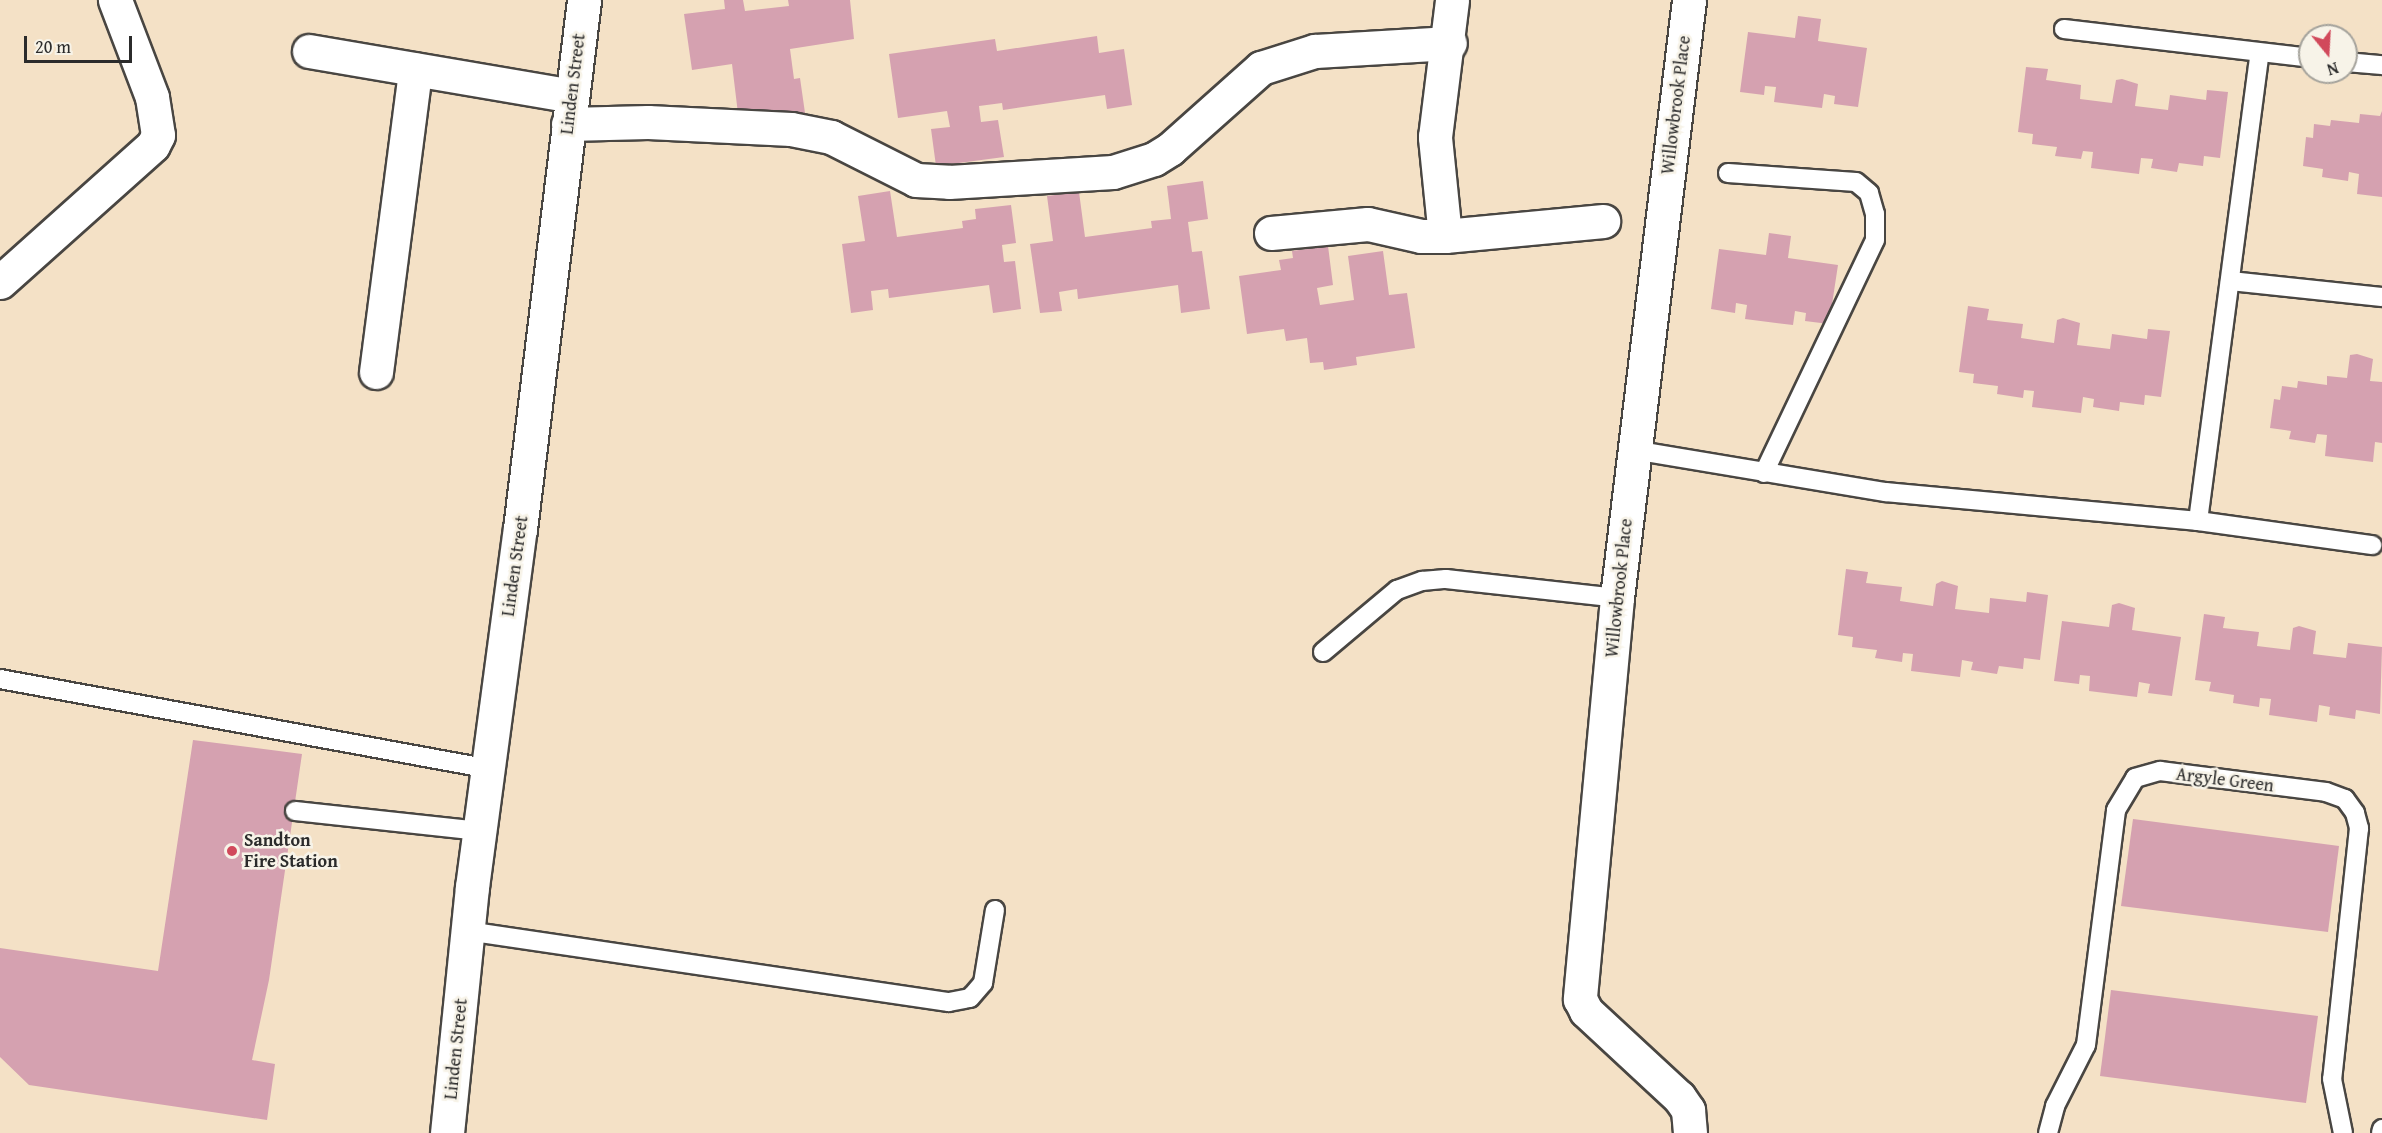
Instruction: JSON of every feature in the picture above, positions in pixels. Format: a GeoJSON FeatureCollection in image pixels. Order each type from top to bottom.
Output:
{"type":"FeatureCollection","features":[{"type":"Feature","properties":{"kind":"street"},"geometry":{"type":"LineString","coordinates":[[0,282],[153,145],[158,135],[152,97],[116,0]]}},
{"type":"Feature","properties":{"kind":"street","name":"Linden Street"},"geometry":{"type":"LineString","coordinates":[[447,1133],[467,932],[520,529],[584,0]]}},
{"type":"Feature","properties":{"kind":"street"},"geometry":{"type":"LineString","coordinates":[[1445,236],[1435,136],[1450,43],[1452,0]]}},
{"type":"Feature","properties":{"kind":"street","name":"Willowbrook Place"},"geometry":{"type":"LineString","coordinates":[[1689,0],[1617,598],[1580,999],[1586,1011],[1679,1097],[1688,1110],[1690,1133]]}},
{"type":"Feature","properties":{"kind":"street"},"geometry":{"type":"LineString","coordinates":[[309,51],[415,70],[570,110],[648,122],[791,129],[831,137],[916,180],[949,182],[1113,172],[1154,159],[1170,149],[1261,68],[1315,51],[1450,43]]}},
{"type":"Feature","properties":{"kind":"street"},"geometry":{"type":"LineString","coordinates":[[376,372],[415,70]]}},
{"type":"Feature","properties":{"kind":"street"},"geometry":{"type":"LineString","coordinates":[[1271,233],[1368,224],[1421,236],[1445,236],[1603,221]]}},
{"type":"Feature","properties":{"kind":"lane"},"geometry":{"type":"LineString","coordinates":[[2064,29],[2298,57]]}},
{"type":"Feature","properties":{"kind":"lane"},"geometry":{"type":"LineString","coordinates":[[2198,521],[2260,53]]}},
{"type":"Feature","properties":{"kind":"lane"},"geometry":{"type":"LineString","coordinates":[[2358,63],[2382,65]]}},
{"type":"Feature","properties":{"kind":"lane"},"geometry":{"type":"LineString","coordinates":[[1728,173],[1856,182],[1869,193],[1875,214],[1875,240],[1764,473]]}},
{"type":"Feature","properties":{"kind":"lane"},"geometry":{"type":"LineString","coordinates":[[2230,281],[2382,297]]}},
{"type":"Feature","properties":{"kind":"lane"},"geometry":{"type":"LineString","coordinates":[[1634,450],[1886,492],[2198,521],[2372,545]]}},
{"type":"Feature","properties":{"kind":"lane"},"geometry":{"type":"LineString","coordinates":[[1323,652],[1397,590],[1422,581],[1446,579],[1617,598]]}},
{"type":"Feature","properties":{"kind":"lane"},"geometry":{"type":"LineString","coordinates":[[0,679],[487,768]]}},
{"type":"Feature","properties":{"kind":"lane","name":"Argyle Green"},"geometry":{"type":"LineString","coordinates":[[2048,1133],[2055,1106],[2086,1045],[2116,810],[2124,790],[2135,778],[2160,771],[2325,792],[2345,798],[2355,813],[2359,828],[2332,1078],[2343,1133]]}},
{"type":"Feature","properties":{"kind":"lane"},"geometry":{"type":"LineString","coordinates":[[295,811],[480,831]]}},
{"type":"Feature","properties":{"kind":"lane"},"geometry":{"type":"LineString","coordinates":[[467,932],[949,1002],[970,998],[983,983],[995,910]]}},
{"type":"Feature","properties":{"kind":"building"},"geometry":{"type":"Polygon","coordinates":[[[724,0],[743,0],[745,11],[789,6],[788,0],[850,0],[854,39],[790,49],[794,79],[800,78],[805,113],[739,122],[732,64],[692,70],[684,14],[725,9],[724,0]]]}},
{"type":"Feature","properties":{"kind":"building"},"geometry":{"type":"Polygon","coordinates":[[[1798,16],[1821,19],[1818,41],[1867,48],[1858,107],[1834,104],[1835,96],[1824,94],[1822,108],[1774,102],[1776,87],[1765,86],[1764,95],[1740,92],[1748,32],[1795,38],[1798,16]]]}},
{"type":"Feature","properties":{"kind":"building"},"geometry":{"type":"Polygon","coordinates":[[[1097,36],[1099,53],[1124,49],[1132,105],[1107,109],[1105,95],[1003,110],[1002,103],[979,106],[981,122],[998,120],[1004,157],[936,166],[931,129],[950,127],[947,111],[898,118],[889,54],[995,39],[997,51],[1097,36]]]}},
{"type":"Feature","properties":{"kind":"building"},"geometry":{"type":"Polygon","coordinates":[[[2026,67],[2048,69],[2046,80],[2081,85],[2080,99],[2112,103],[2116,80],[2122,79],[2138,84],[2135,106],[2168,110],[2170,95],[2206,100],[2207,90],[2228,92],[2220,158],[2204,156],[2203,166],[2179,163],[2177,172],[2151,168],[2153,159],[2141,158],[2139,174],[2091,168],[2093,152],[2083,151],[2081,159],[2055,156],[2057,147],[2032,144],[2033,134],[2018,132],[2026,67]]]}},
{"type":"Feature","properties":{"kind":"building"},"geometry":{"type":"Polygon","coordinates":[[[2382,111],[2382,197],[2357,194],[2359,174],[2349,172],[2348,181],[2322,177],[2323,169],[2303,166],[2306,137],[2313,138],[2314,124],[2330,126],[2331,120],[2359,123],[2360,114],[2380,116],[2382,111]]]}},
{"type":"Feature","properties":{"kind":"building"},"geometry":{"type":"Polygon","coordinates":[[[1203,181],[1208,219],[1188,222],[1192,252],[1202,251],[1210,309],[1181,313],[1178,285],[1078,299],[1077,289],[1059,292],[1062,311],[1040,313],[1030,244],[1053,241],[1047,196],[1079,192],[1085,237],[1152,228],[1151,221],[1171,219],[1167,186],[1203,181]]]}},
{"type":"Feature","properties":{"kind":"building"},"geometry":{"type":"Polygon","coordinates":[[[890,191],[897,237],[963,228],[962,221],[976,219],[975,209],[1011,205],[1016,243],[1002,245],[1004,262],[1015,261],[1021,309],[993,313],[989,285],[889,298],[888,289],[871,291],[873,310],[851,313],[842,244],[865,241],[858,196],[890,191]]]}},
{"type":"Feature","properties":{"kind":"building"},"geometry":{"type":"Polygon","coordinates":[[[1769,233],[1791,236],[1788,258],[1838,265],[1829,324],[1805,321],[1806,313],[1795,311],[1793,325],[1745,319],[1747,305],[1736,303],[1735,313],[1711,309],[1719,249],[1766,255],[1769,233]]]}},
{"type":"Feature","properties":{"kind":"building"},"geometry":{"type":"Polygon","coordinates":[[[1328,246],[1333,285],[1317,288],[1320,305],[1354,300],[1348,256],[1383,251],[1389,295],[1407,293],[1415,348],[1356,357],[1357,365],[1324,370],[1323,362],[1310,363],[1307,338],[1286,341],[1284,329],[1247,334],[1239,276],[1281,270],[1279,260],[1293,258],[1292,251],[1328,246]]]}},
{"type":"Feature","properties":{"kind":"building"},"geometry":{"type":"Polygon","coordinates":[[[1968,306],[1989,309],[1987,320],[2023,324],[2021,338],[2054,343],[2057,320],[2063,318],[2080,323],[2077,345],[2110,349],[2112,334],[2147,339],[2148,329],[2170,331],[2161,397],[2145,395],[2144,405],[2120,402],[2119,411],[2093,407],[2094,399],[2083,397],[2081,413],[2032,407],[2034,391],[2024,390],[2023,398],[1997,394],[1998,386],[1973,383],[1974,374],[1959,372],[1968,306]]]}},
{"type":"Feature","properties":{"kind":"building"},"geometry":{"type":"Polygon","coordinates":[[[2357,354],[2373,359],[2370,381],[2382,382],[2382,443],[2375,442],[2373,462],[2325,456],[2327,435],[2317,434],[2315,443],[2289,439],[2291,431],[2270,428],[2274,399],[2280,400],[2282,386],[2297,388],[2298,381],[2327,385],[2327,376],[2347,378],[2350,355],[2357,354]]]}},
{"type":"Feature","properties":{"kind":"building"},"geometry":{"type":"Polygon","coordinates":[[[1846,569],[1868,572],[1866,583],[1902,587],[1900,601],[1933,606],[1936,584],[1942,581],[1958,586],[1955,609],[1989,613],[1990,598],[2026,602],[2027,592],[2048,595],[2040,660],[2024,658],[2023,669],[1999,666],[1997,674],[1971,670],[1973,662],[1962,660],[1960,677],[1911,671],[1913,654],[1903,653],[1902,662],[1875,658],[1877,650],[1852,647],[1853,637],[1838,635],[1846,569]]]}},
{"type":"Feature","properties":{"kind":"building"},"geometry":{"type":"Polygon","coordinates":[[[2119,603],[2135,608],[2132,630],[2181,637],[2172,696],[2148,693],[2150,684],[2139,682],[2137,697],[2089,691],[2090,676],[2080,675],[2079,684],[2054,681],[2062,621],[2109,627],[2112,605],[2119,603]]]}},
{"type":"Feature","properties":{"kind":"building"},"geometry":{"type":"Polygon","coordinates":[[[2204,614],[2225,617],[2223,628],[2259,632],[2257,646],[2290,650],[2293,628],[2299,626],[2316,631],[2313,654],[2346,658],[2348,643],[2382,647],[2380,714],[2356,710],[2355,719],[2329,715],[2330,707],[2319,705],[2317,722],[2269,715],[2271,699],[2260,698],[2259,707],[2233,703],[2234,695],[2209,691],[2211,682],[2195,680],[2204,614]]]}},
{"type":"Feature","properties":{"kind":"building","name":"Sandton Fire Station"},"geometry":{"type":"Polygon","coordinates":[[[193,740],[302,754],[269,980],[252,1060],[275,1064],[267,1120],[29,1085],[0,1057],[0,948],[158,971],[193,740]]]}},
{"type":"Feature","properties":{"kind":"building"},"geometry":{"type":"Polygon","coordinates":[[[2133,819],[2339,846],[2328,932],[2121,906],[2133,819]]]}},
{"type":"Feature","properties":{"kind":"building"},"geometry":{"type":"Polygon","coordinates":[[[2111,990],[2318,1016],[2306,1103],[2100,1076],[2111,990]]]}},
{"type":"Feature","properties":{"kind":"place","name":"Sandton Fire Station"},"geometry":{"type":"Point","coordinates":[232,851]}}]}
